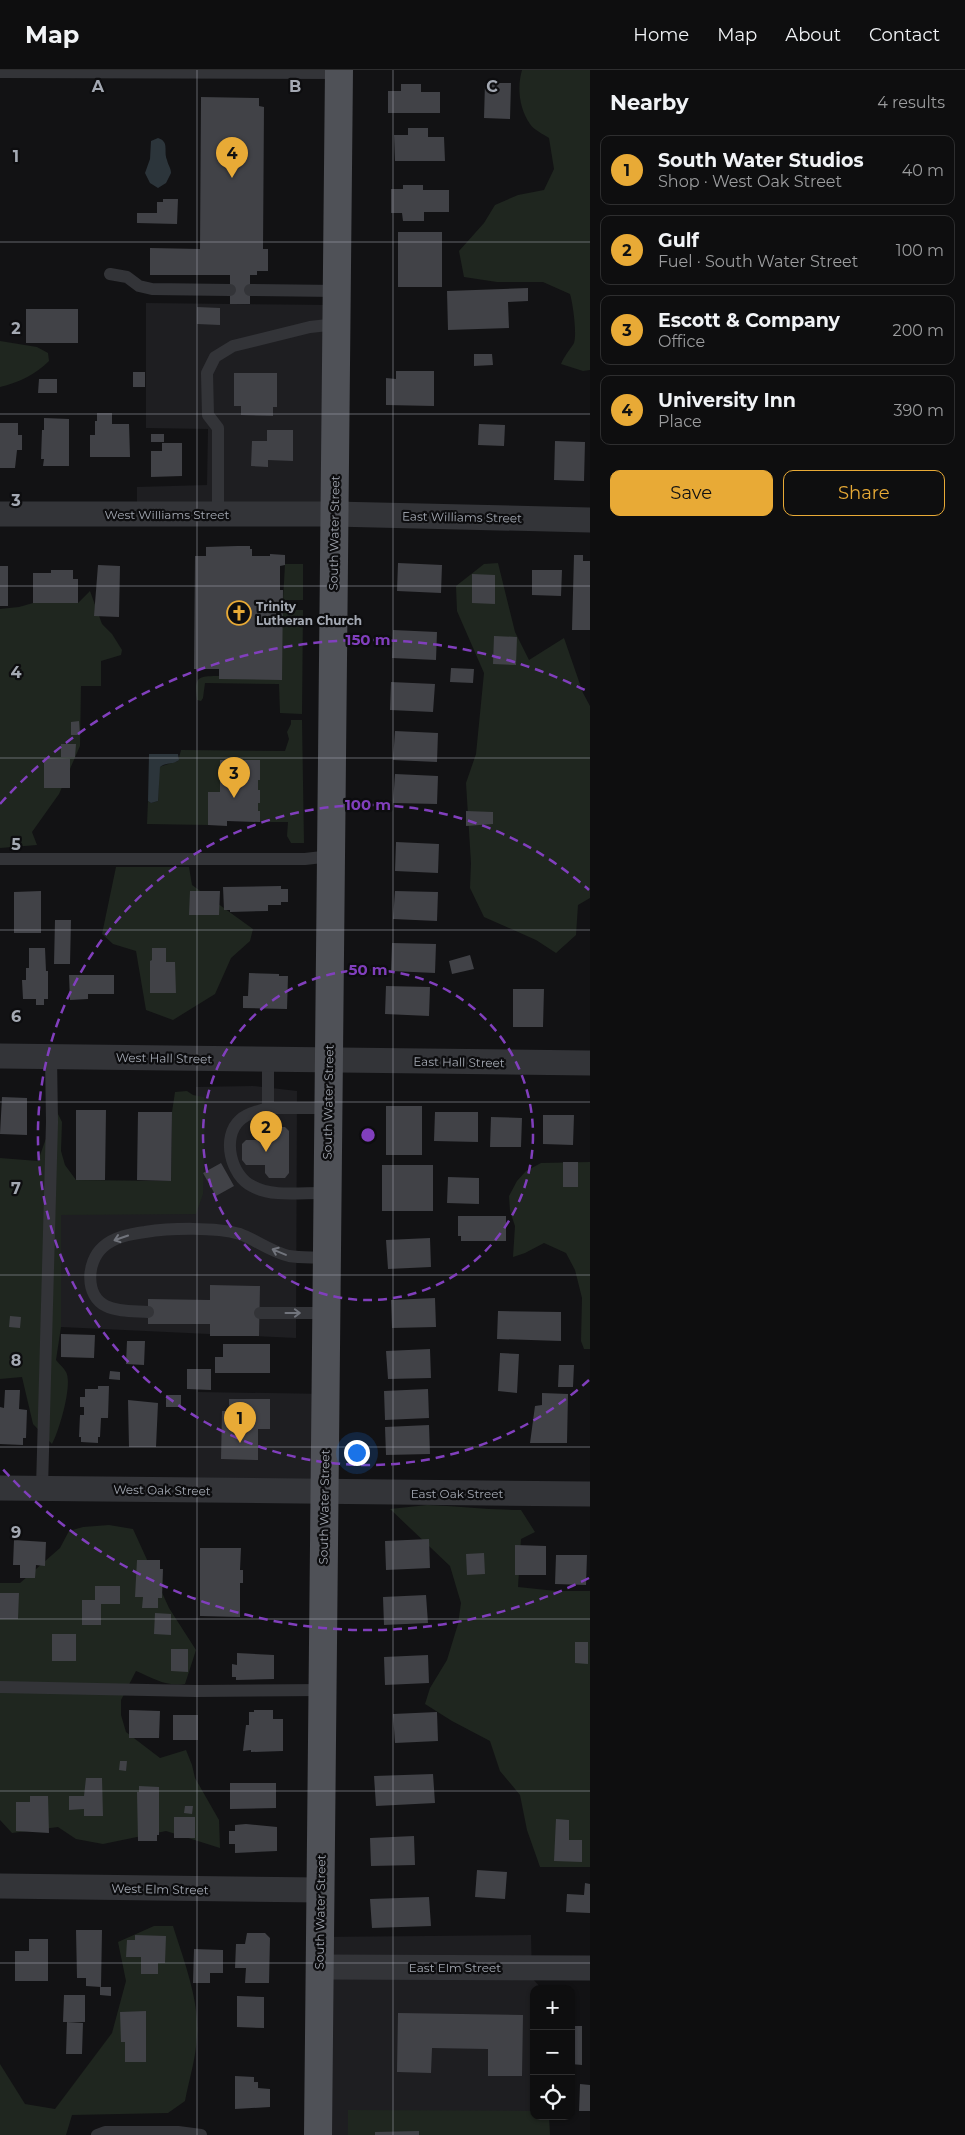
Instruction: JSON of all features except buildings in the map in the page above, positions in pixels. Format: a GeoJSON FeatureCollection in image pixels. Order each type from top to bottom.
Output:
{"type":"FeatureCollection","features":[{"type":"Feature","properties":{"kind":"main road","name":"South Water Street"},"geometry":{"type":"LineString","coordinates":[[318,2135],[339,71]]}},
{"type":"Feature","properties":{"kind":"street","name":"West Williams Street"},"geometry":{"type":"LineString","coordinates":[[0,514],[334,514]]}},
{"type":"Feature","properties":{"kind":"street","name":"East Williams Street"},"geometry":{"type":"LineString","coordinates":[[334,514],[590,520]]}},
{"type":"Feature","properties":{"kind":"street","name":"West Hall Street"},"geometry":{"type":"LineString","coordinates":[[0,1056],[329,1060]]}},
{"type":"Feature","properties":{"kind":"street","name":"East Hall Street"},"geometry":{"type":"LineString","coordinates":[[329,1060],[590,1063]]}},
{"type":"Feature","properties":{"kind":"street","name":"West Oak Street"},"geometry":{"type":"LineString","coordinates":[[0,1488],[324,1492]]}},
{"type":"Feature","properties":{"kind":"street","name":"East Oak Street"},"geometry":{"type":"LineString","coordinates":[[324,1492],[590,1494]]}},
{"type":"Feature","properties":{"kind":"street","name":"West Elm Street"},"geometry":{"type":"LineString","coordinates":[[0,1886],[320,1890]]}},
{"type":"Feature","properties":{"kind":"street","name":"East Elm Street"},"geometry":{"type":"LineString","coordinates":[[319,1967],[590,1968]]}},
{"type":"Feature","properties":{"kind":"lane"},"geometry":{"type":"LineString","coordinates":[[0,72],[339,71]]}},
{"type":"Feature","properties":{"kind":"lane"},"geometry":{"type":"LineString","coordinates":[[110,274],[127,277],[140,286],[152,289],[230,290]]}},
{"type":"Feature","properties":{"kind":"lane"},"geometry":{"type":"LineString","coordinates":[[250,290],[337,291]]}},
{"type":"Feature","properties":{"kind":"lane"},"geometry":{"type":"LineString","coordinates":[[218,514],[218,428],[208,415],[207,373],[215,357],[233,346],[310,327],[337,324]]}},
{"type":"Feature","properties":{"kind":"lane"},"geometry":{"type":"LineString","coordinates":[[0,858],[305,859],[331,856]]}},
{"type":"Feature","properties":{"kind":"lane"},"geometry":{"type":"LineString","coordinates":[[42,1488],[52,1122],[51,1057]]}},
{"type":"Feature","properties":{"kind":"lane"},"geometry":{"type":"LineString","coordinates":[[268,1059],[268,1108]]}},
{"type":"Feature","properties":{"kind":"lane"},"geometry":{"type":"LineString","coordinates":[[328,1108],[268,1108],[252,1112],[240,1120],[233,1130],[231,1146],[232,1161],[237,1173],[244,1181],[263,1191],[328,1193]]}},
{"type":"Feature","properties":{"kind":"lane"},"geometry":{"type":"LineString","coordinates":[[148,1312],[126,1311],[107,1307],[97,1299],[91,1286],[91,1270],[94,1258],[103,1247],[119,1237],[148,1231],[216,1230],[240,1235],[289,1256],[327,1258]]}},
{"type":"Feature","properties":{"kind":"lane"},"geometry":{"type":"LineString","coordinates":[[260,1313],[326,1313]]}},
{"type":"Feature","properties":{"kind":"lane"},"geometry":{"type":"LineString","coordinates":[[0,1688],[196,1691],[322,1690]]}},
{"type":"Feature","properties":{"kind":"lane"},"geometry":{"type":"LineString","coordinates":[[97,2135],[105,2132],[178,2132],[201,2135]]}},
{"type":"Feature","properties":{"kind":"shaded area"},"geometry":{"type":"Polygon","coordinates":[[[522,70],[590,70],[590,370],[583,371],[561,364],[575,339],[570,294],[543,282],[497,282],[464,277],[459,251],[484,223],[495,205],[518,195],[544,190],[554,169],[549,138],[532,126],[523,111],[519,90],[522,70]]]}},
{"type":"Feature","properties":{"kind":"shaded area"},"geometry":{"type":"Polygon","coordinates":[[[158,138],[165,144],[166,157],[171,173],[166,183],[158,188],[150,183],[145,173],[150,159],[151,141],[158,138]]]}},
{"type":"Feature","properties":{"kind":"shaded area"},"geometry":{"type":"Polygon","coordinates":[[[146,303],[332,305],[332,510],[137,510],[137,487],[207,485],[208,429],[146,428],[146,303]]]}},
{"type":"Feature","properties":{"kind":"shaded area"},"geometry":{"type":"Polygon","coordinates":[[[0,341],[37,347],[48,353],[49,361],[26,377],[0,387],[0,341]]]}},
{"type":"Feature","properties":{"kind":"shaded area"},"geometry":{"type":"Polygon","coordinates":[[[498,563],[515,632],[529,660],[564,638],[583,693],[590,706],[590,898],[578,905],[576,935],[556,953],[536,940],[484,917],[470,888],[471,863],[466,783],[476,754],[484,673],[457,611],[456,586],[484,564],[498,563]]]}},
{"type":"Feature","properties":{"kind":"shaded area"},"geometry":{"type":"Polygon","coordinates":[[[285,564],[303,564],[303,600],[283,600],[285,564]]]}},
{"type":"Feature","properties":{"kind":"shaded area"},"geometry":{"type":"Polygon","coordinates":[[[90,591],[102,624],[112,634],[122,650],[121,655],[101,661],[101,686],[81,686],[80,746],[59,794],[32,832],[37,845],[0,848],[0,609],[33,603],[78,603],[90,591]]]}},
{"type":"Feature","properties":{"kind":"shaded area"},"geometry":{"type":"Polygon","coordinates":[[[283,610],[303,610],[302,714],[280,713],[279,684],[205,683],[203,698],[201,701],[197,700],[196,687],[199,679],[219,676],[219,679],[283,610]]]}},
{"type":"Feature","properties":{"kind":"shaded area"},"geometry":{"type":"Polygon","coordinates":[[[291,720],[302,720],[304,843],[291,843],[287,836],[288,822],[260,822],[258,803],[260,803],[260,790],[258,790],[258,780],[260,779],[260,760],[220,760],[220,792],[208,792],[208,825],[147,824],[148,801],[151,803],[158,801],[159,767],[178,761],[181,750],[285,751],[289,739],[287,732],[291,720]]]}},
{"type":"Feature","properties":{"kind":"shaded area"},"geometry":{"type":"Polygon","coordinates":[[[149,754],[178,754],[179,760],[160,767],[158,801],[151,803],[148,801],[149,754]]]}},
{"type":"Feature","properties":{"kind":"shaded area"},"geometry":{"type":"Polygon","coordinates":[[[116,867],[189,867],[192,885],[253,929],[250,941],[231,958],[215,994],[173,1020],[146,1010],[136,951],[113,944],[102,934],[116,867]]]}},
{"type":"Feature","properties":{"kind":"shaded area"},"geometry":{"type":"Polygon","coordinates":[[[253,1086],[297,1091],[296,1338],[61,1327],[61,1214],[196,1214],[196,1087],[253,1086]]]}},
{"type":"Feature","properties":{"kind":"shaded area"},"geometry":{"type":"Polygon","coordinates":[[[187,1091],[193,1095],[204,1097],[205,1110],[203,1194],[196,1214],[61,1215],[61,1327],[56,1360],[66,1372],[68,1387],[61,1419],[52,1444],[33,1424],[22,1377],[0,1379],[0,1158],[38,1161],[56,1110],[62,1122],[61,1151],[65,1165],[76,1180],[171,1181],[172,1112],[175,1092],[187,1091]]]}},
{"type":"Feature","properties":{"kind":"shaded area"},"geometry":{"type":"Polygon","coordinates":[[[590,1162],[590,1349],[584,1349],[581,1341],[582,1298],[575,1270],[566,1253],[544,1243],[513,1257],[515,1226],[510,1211],[509,1196],[517,1181],[526,1171],[541,1163],[590,1162]]]}},
{"type":"Feature","properties":{"kind":"shaded area"},"geometry":{"type":"Polygon","coordinates":[[[198,1392],[328,1394],[324,1492],[198,1490],[198,1392]]]}},
{"type":"Feature","properties":{"kind":"shaded area"},"geometry":{"type":"Polygon","coordinates":[[[427,1505],[521,1510],[535,1532],[521,1539],[518,1587],[556,1591],[590,1591],[590,1867],[540,1867],[527,1830],[520,1795],[500,1771],[490,1741],[425,1704],[430,1688],[447,1660],[458,1624],[461,1603],[450,1566],[390,1509],[427,1505]]]}},
{"type":"Feature","properties":{"kind":"shaded area"},"geometry":{"type":"Polygon","coordinates":[[[109,1525],[133,1529],[169,1608],[196,1650],[185,1684],[166,1683],[136,1671],[121,1700],[121,1715],[126,1732],[160,1758],[186,1750],[195,1778],[219,1820],[220,1848],[166,1831],[103,1844],[76,1839],[58,1827],[12,1833],[0,1820],[0,1583],[20,1583],[60,1548],[69,1531],[83,1527],[109,1525]]]}},
{"type":"Feature","properties":{"kind":"shaded area"},"geometry":{"type":"Polygon","coordinates":[[[154,1926],[173,1926],[190,1980],[196,2009],[197,2023],[194,2061],[185,2101],[168,2113],[72,2115],[66,2135],[0,2135],[0,2064],[25,2104],[55,2109],[112,2033],[126,1981],[118,1942],[154,1926]]]}},
{"type":"Feature","properties":{"kind":"shaded area"},"geometry":{"type":"Polygon","coordinates":[[[531,1935],[532,1978],[538,1985],[530,1985],[530,2120],[537,2120],[549,2135],[318,2135],[319,1937],[531,1935]]]}},
{"type":"Feature","properties":{"kind":"shaded area"},"geometry":{"type":"Polygon","coordinates":[[[348,2110],[530,2111],[530,2120],[549,2120],[550,2135],[348,2135],[348,2110]]]}},
{"type":"Feature","properties":{"kind":"place","name":"University Inn"},"geometry":{"type":"Point","coordinates":[232,178]}},
{"type":"Feature","properties":{"kind":"place","name":"Trinity Lutheran Church"},"geometry":{"type":"Point","coordinates":[239,613]}},
{"type":"Feature","properties":{"kind":"place","name":"Escott & Company"},"geometry":{"type":"Point","coordinates":[234,798]}},
{"type":"Feature","properties":{"kind":"place","name":"Gulf"},"geometry":{"type":"Point","coordinates":[266,1152]}},
{"type":"Feature","properties":{"kind":"place","name":"South Water Studios"},"geometry":{"type":"Point","coordinates":[240,1443]}}]}
